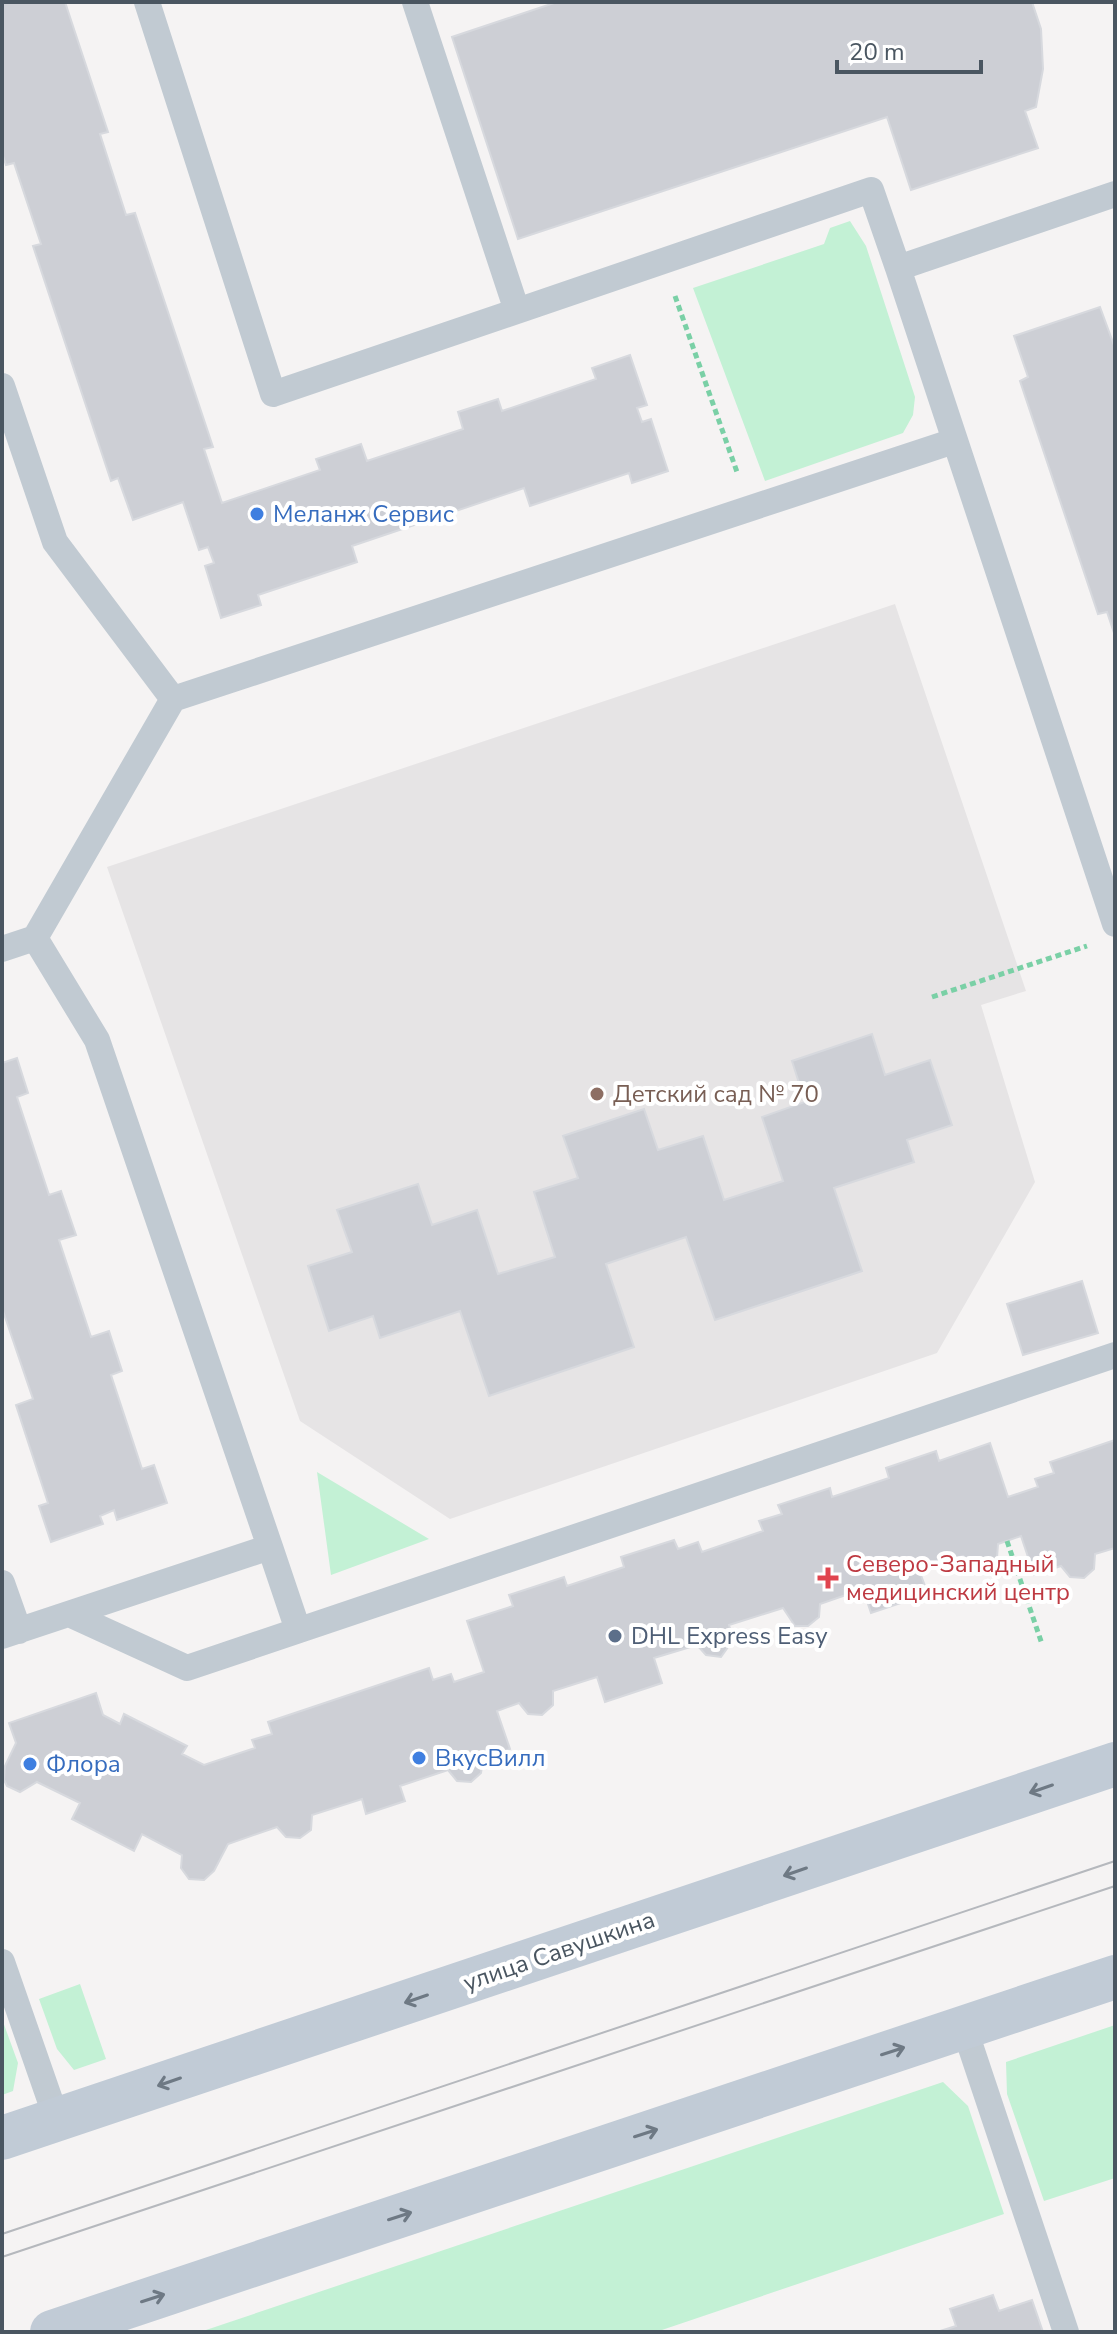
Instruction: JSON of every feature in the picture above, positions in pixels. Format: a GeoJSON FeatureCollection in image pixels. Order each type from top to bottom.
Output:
{"type":"FeatureCollection","features":[{"type":"Feature","properties":{"kind":"main road","name":"улица Савушкина"},"geometry":{"type":"LineString","coordinates":[[2,2138],[1115,1764]]}},
{"type":"Feature","properties":{"kind":"main road"},"geometry":{"type":"LineString","coordinates":[[52,2332],[97,2325],[1115,1977]]}},
{"type":"Feature","properties":{"kind":"lane"},"geometry":{"type":"LineString","coordinates":[[147,2],[273,394],[871,190],[954,441],[1108,933]]}},
{"type":"Feature","properties":{"kind":"lane"},"geometry":{"type":"LineString","coordinates":[[415,2],[517,311]]}},
{"type":"Feature","properties":{"kind":"lane"},"geometry":{"type":"LineString","coordinates":[[898,268],[1115,194]]}},
{"type":"Feature","properties":{"kind":"lane"},"geometry":{"type":"LineString","coordinates":[[2,386],[55,542],[173,699]]}},
{"type":"Feature","properties":{"kind":"lane"},"geometry":{"type":"LineString","coordinates":[[2,949],[35,938],[173,699],[750,511],[954,441]]}},
{"type":"Feature","properties":{"kind":"lane"},"geometry":{"type":"LineString","coordinates":[[35,938],[97,1040],[298,1630]]}},
{"type":"Feature","properties":{"kind":"lane"},"geometry":{"type":"LineString","coordinates":[[69,1614],[187,1668],[1115,1355]]}},
{"type":"Feature","properties":{"kind":"lane"},"geometry":{"type":"LineString","coordinates":[[2,1583],[10,1634],[270,1547]]}},
{"type":"Feature","properties":{"kind":"lane"},"geometry":{"type":"LineString","coordinates":[[2,1962],[57,2120]]}},
{"type":"Feature","properties":{"kind":"lane"},"geometry":{"type":"LineString","coordinates":[[964,2027],[1066,2332]]}},
{"type":"Feature","properties":{"kind":"path"},"geometry":{"type":"LineString","coordinates":[[663,262],[750,511]]}},
{"type":"Feature","properties":{"kind":"path"},"geometry":{"type":"LineString","coordinates":[[932,997],[1108,933]]}},
{"type":"Feature","properties":{"kind":"path"},"geometry":{"type":"LineString","coordinates":[[1007,1541],[1042,1644]]}},
{"type":"Feature","properties":{"kind":"shaded area","name":"Детский сад № 70"},"geometry":{"type":"Polygon","coordinates":[[[895,604],[1026,991],[981,1005],[1035,1182],[937,1353],[450,1519],[300,1421],[107,867],[895,604]]]}},
{"type":"Feature","properties":{"kind":"green space"},"geometry":{"type":"Polygon","coordinates":[[[850,221],[866,246],[915,397],[913,415],[903,433],[765,481],[693,288],[824,244],[830,228],[850,221]]]}},
{"type":"Feature","properties":{"kind":"green space"},"geometry":{"type":"Polygon","coordinates":[[[317,1472],[429,1539],[331,1575],[317,1472]]]}},
{"type":"Feature","properties":{"kind":"green space"},"geometry":{"type":"Polygon","coordinates":[[[80,1984],[106,2059],[74,2070],[57,2049],[39,1999],[80,1984]]]}},
{"type":"Feature","properties":{"kind":"green space"},"geometry":{"type":"Polygon","coordinates":[[[2,2019],[18,2063],[13,2091],[2,2095],[2,2019]]]}},
{"type":"Feature","properties":{"kind":"green space"},"geometry":{"type":"Polygon","coordinates":[[[1115,2025],[1115,2178],[1044,2201],[1007,2094],[1006,2062],[1115,2025]]]}},
{"type":"Feature","properties":{"kind":"green space"},"geometry":{"type":"Polygon","coordinates":[[[943,2082],[968,2106],[1004,2214],[656,2332],[200,2332],[943,2082]]]}},
{"type":"Feature","properties":{"kind":"building"},"geometry":{"type":"Polygon","coordinates":[[[2,2],[65,2],[108,132],[100,134],[126,215],[135,213],[213,447],[204,449],[222,503],[320,470],[316,459],[361,444],[367,461],[463,429],[458,412],[498,399],[502,411],[596,379],[592,368],[630,355],[647,405],[637,408],[642,422],[651,419],[668,471],[632,483],[629,473],[530,506],[524,488],[352,546],[357,562],[258,595],[261,605],[221,618],[205,566],[214,563],[208,547],[199,550],[183,502],[133,520],[118,478],[111,481],[33,246],[41,244],[14,163],[6,165],[2,153],[2,2]]]}},
{"type":"Feature","properties":{"kind":"building"},"geometry":{"type":"Polygon","coordinates":[[[557,2],[1032,2],[1041,29],[1043,69],[1036,107],[1025,111],[1038,148],[911,190],[887,117],[518,239],[452,37],[557,2]]]}},
{"type":"Feature","properties":{"kind":"building"},"geometry":{"type":"Polygon","coordinates":[[[1100,307],[1115,348],[1115,636],[1107,612],[1098,614],[1020,381],[1028,377],[1014,336],[1100,307]]]}},
{"type":"Feature","properties":{"kind":"building"},"geometry":{"type":"Polygon","coordinates":[[[872,1034],[885,1075],[930,1060],[952,1125],[907,1140],[914,1162],[834,1188],[862,1271],[715,1320],[686,1237],[606,1264],[634,1347],[489,1396],[460,1311],[380,1338],[373,1316],[329,1331],[308,1266],[352,1252],[337,1210],[418,1184],[432,1225],[477,1210],[498,1274],[555,1257],[534,1192],[578,1178],[563,1136],[644,1109],[658,1150],[703,1136],[724,1200],[783,1181],[762,1117],[805,1102],[792,1061],[872,1034]]]}},
{"type":"Feature","properties":{"kind":"building"},"geometry":{"type":"Polygon","coordinates":[[[17,1058],[28,1093],[17,1097],[49,1195],[61,1191],[76,1235],[59,1240],[91,1337],[109,1331],[122,1371],[111,1375],[142,1469],[154,1465],[167,1503],[117,1520],[114,1510],[100,1516],[103,1524],[51,1542],[39,1506],[48,1503],[16,1405],[33,1399],[2,1308],[2,1063],[17,1058]]]}},
{"type":"Feature","properties":{"kind":"building"},"geometry":{"type":"Polygon","coordinates":[[[1082,1281],[1098,1333],[1023,1355],[1007,1304],[1082,1281]]]}},
{"type":"Feature","properties":{"kind":"building"},"geometry":{"type":"Polygon","coordinates":[[[1115,1440],[1115,1548],[1095,1554],[1094,1569],[1084,1578],[1070,1577],[1061,1566],[1034,1575],[1021,1536],[998,1544],[997,1558],[987,1567],[972,1566],[963,1556],[919,1570],[928,1594],[871,1613],[863,1589],[820,1604],[819,1617],[808,1626],[795,1626],[783,1608],[729,1625],[733,1640],[721,1657],[706,1655],[697,1645],[654,1658],[662,1683],[605,1702],[597,1677],[553,1691],[553,1705],[542,1715],[528,1714],[519,1703],[497,1711],[510,1749],[483,1759],[481,1773],[471,1782],[457,1781],[448,1770],[400,1786],[405,1801],[366,1814],[362,1799],[312,1815],[311,1830],[300,1838],[286,1837],[277,1827],[228,1844],[214,1871],[204,1880],[189,1879],[181,1868],[182,1855],[142,1834],[134,1851],[72,1819],[80,1803],[37,1782],[20,1792],[7,1786],[4,1780],[5,1766],[16,1743],[9,1723],[96,1693],[103,1715],[120,1724],[124,1714],[187,1746],[182,1754],[204,1765],[255,1748],[252,1740],[272,1734],[268,1722],[429,1668],[433,1680],[451,1674],[454,1682],[484,1672],[467,1621],[513,1606],[509,1595],[564,1577],[567,1586],[624,1567],[621,1557],[674,1540],[678,1549],[698,1542],[702,1552],[763,1531],[759,1521],[782,1514],[778,1505],[830,1488],[832,1497],[889,1478],[886,1468],[936,1451],[939,1461],[990,1443],[1008,1497],[1038,1487],[1035,1479],[1054,1473],[1050,1462],[1115,1440]]]}},
{"type":"Feature","properties":{"kind":"building"},"geometry":{"type":"Polygon","coordinates":[[[993,2295],[999,2311],[1032,2300],[1043,2332],[937,2332],[956,2326],[950,2309],[993,2295]]]}},
{"type":"Feature","properties":{"kind":"tram line"},"geometry":{"type":"LineString","coordinates":[[2,2234],[1115,1861]]}},
{"type":"Feature","properties":{"kind":"tram line"},"geometry":{"type":"LineString","coordinates":[[2,2257],[1115,1886]]}},
{"type":"Feature","properties":{"kind":"place","name":"Меланж Сервис"},"geometry":{"type":"Point","coordinates":[257,514]}},
{"type":"Feature","properties":{"kind":"place","name":"Детский сад № 70"},"geometry":{"type":"Point","coordinates":[597,1094]}},
{"type":"Feature","properties":{"kind":"place","name":"Северо-Западный медицинский центр"},"geometry":{"type":"Point","coordinates":[828,1578]}},
{"type":"Feature","properties":{"kind":"place","name":"DHL Express Easy"},"geometry":{"type":"Point","coordinates":[615,1636]}},
{"type":"Feature","properties":{"kind":"place","name":"ВкусВилл"},"geometry":{"type":"Point","coordinates":[419,1758]}},
{"type":"Feature","properties":{"kind":"place","name":"Флора"},"geometry":{"type":"Point","coordinates":[30,1764]}}]}
